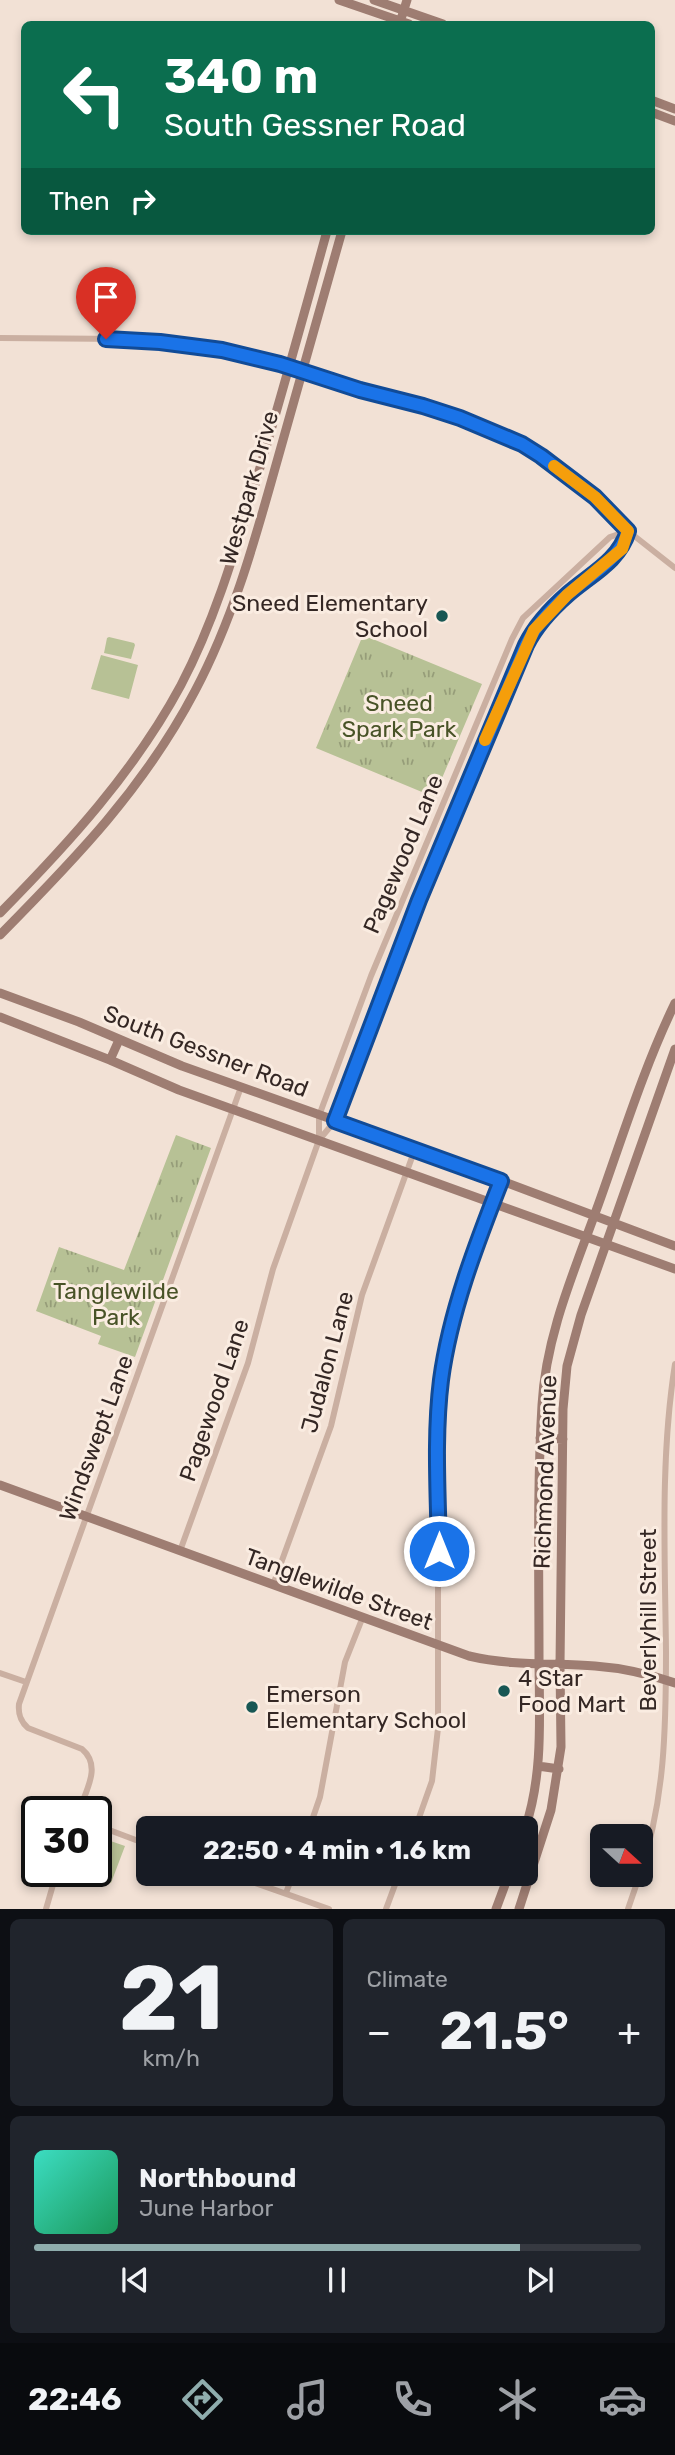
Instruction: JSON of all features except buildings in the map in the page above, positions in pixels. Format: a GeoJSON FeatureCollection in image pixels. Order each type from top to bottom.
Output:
{"type":"FeatureCollection","features":[{"type":"Feature","properties":{"kind":"main road"},"geometry":{"type":"LineString","coordinates":[[339,0],[385,20],[390,3]]}},
{"type":"Feature","properties":{"kind":"main road"},"geometry":{"type":"LineString","coordinates":[[374,0],[390,3],[435,21]]}},
{"type":"Feature","properties":{"kind":"main road"},"geometry":{"type":"LineString","coordinates":[[403,21],[407,0]]}},
{"type":"Feature","properties":{"kind":"main road"},"geometry":{"type":"LineString","coordinates":[[655,102],[675,109]]}},
{"type":"Feature","properties":{"kind":"main road"},"geometry":{"type":"LineString","coordinates":[[655,114],[675,121]]}},
{"type":"Feature","properties":{"kind":"main road","name":"Westpark Drive"},"geometry":{"type":"LineString","coordinates":[[0,913],[115,787],[180,688],[209,626],[231,565],[326,235]]}},
{"type":"Feature","properties":{"kind":"main road","name":"Westpark Drive"},"geometry":{"type":"LineString","coordinates":[[0,935],[80,854],[128,796],[195,692],[247,568],[341,235]]}},
{"type":"Feature","properties":{"kind":"main road"},"geometry":{"type":"LineString","coordinates":[[321,253],[335,256]]}},
{"type":"Feature","properties":{"kind":"main road"},"geometry":{"type":"LineString","coordinates":[[115,787],[128,796]]}},
{"type":"Feature","properties":{"kind":"main road"},"geometry":{"type":"LineString","coordinates":[[37,875],[48,885]]}},
{"type":"Feature","properties":{"kind":"main road","name":"South Gessner Road"},"geometry":{"type":"LineString","coordinates":[[0,993],[241,1087],[675,1246]]}},
{"type":"Feature","properties":{"kind":"main road","name":"Richmond Avenue"},"geometry":{"type":"LineString","coordinates":[[527,1816],[538,1766],[540,1739],[540,1438],[543,1391],[551,1343],[639,1089],[675,1003]]}},
{"type":"Feature","properties":{"kind":"main road","name":"South Gessner Road"},"geometry":{"type":"LineString","coordinates":[[0,1017],[232,1110],[675,1269]]}},
{"type":"Feature","properties":{"kind":"main road"},"geometry":{"type":"LineString","coordinates":[[110,1060],[119,1040]]}},
{"type":"Feature","properties":{"kind":"main road","name":"Richmond Avenue"},"geometry":{"type":"LineString","coordinates":[[538,1845],[551,1810],[561,1747],[563,1439],[567,1367],[581,1315],[675,1049]]}},
{"type":"Feature","properties":{"kind":"main road"},"geometry":{"type":"LineString","coordinates":[[639,1089],[655,1101]]}},
{"type":"Feature","properties":{"kind":"main road"},"geometry":{"type":"LineString","coordinates":[[540,1438],[563,1439]]}},
{"type":"Feature","properties":{"kind":"main road","name":"Tanglewilde Street"},"geometry":{"type":"LineString","coordinates":[[0,1485],[362,1619],[490,1661],[623,1669],[670,1681]]}},
{"type":"Feature","properties":{"kind":"main road"},"geometry":{"type":"LineString","coordinates":[[538,1766],[559,1769]]}},
{"type":"Feature","properties":{"kind":"main road"},"geometry":{"type":"LineString","coordinates":[[496,1909],[505,1886]]}},
{"type":"Feature","properties":{"kind":"main road","name":"Richmond Avenue"},"geometry":{"type":"LineString","coordinates":[[519,1909],[525,1886]]}},
{"type":"Feature","properties":{"kind":"street"},"geometry":{"type":"LineString","coordinates":[[0,338],[160,342],[222,350],[446,413],[522,444],[595,497],[628,531],[675,568]]}},
{"type":"Feature","properties":{"kind":"street","name":"Pagewood Lane"},"geometry":{"type":"LineString","coordinates":[[180,1550],[248,1363],[272,1269],[319,1140],[319,1116],[387,938],[523,618],[610,537],[628,531]]}},
{"type":"Feature","properties":{"kind":"street","name":"Pagewood Lane"},"geometry":{"type":"LineString","coordinates":[[319,1140],[335,1121],[419,900],[526,645],[534,630],[567,595],[622,549],[628,531]]}},
{"type":"Feature","properties":{"kind":"street","name":"Windswept Lane"},"geometry":{"type":"LineString","coordinates":[[26,1682],[241,1087]]}},
{"type":"Feature","properties":{"kind":"street","name":"Judalon Lane"},"geometry":{"type":"LineString","coordinates":[[273,1585],[336,1410],[362,1294],[415,1149]]}},
{"type":"Feature","properties":{"kind":"street"},"geometry":{"type":"LineString","coordinates":[[420,1816],[432,1782],[439,1728],[438,1439],[441,1382],[451,1326],[501,1181]]}},
{"type":"Feature","properties":{"kind":"street","name":"Beverlyhill Street"},"geometry":{"type":"LineString","coordinates":[[653,1824],[658,1804],[670,1681],[665,1451],[675,1364]]}},
{"type":"Feature","properties":{"kind":"street"},"geometry":{"type":"LineString","coordinates":[[313,1816],[320,1797],[345,1662],[362,1619]]}},
{"type":"Feature","properties":{"kind":"street"},"geometry":{"type":"LineString","coordinates":[[0,1673],[26,1682],[18,1713],[22,1723],[28,1728],[82,1749],[93,1763],[84,1796]]}},
{"type":"Feature","properties":{"kind":"street"},"geometry":{"type":"LineString","coordinates":[[112,1831],[136,1840]]}},
{"type":"Feature","properties":{"kind":"street"},"geometry":{"type":"LineString","coordinates":[[265,1886],[329,1909]]}},
{"type":"Feature","properties":{"kind":"street"},"geometry":{"type":"LineString","coordinates":[[286,1893],[289,1886]]}},
{"type":"Feature","properties":{"kind":"street"},"geometry":{"type":"LineString","coordinates":[[387,1908],[395,1886]]}},
{"type":"Feature","properties":{"kind":"street"},"geometry":{"type":"LineString","coordinates":[[46,1909],[53,1887]]}},
{"type":"Feature","properties":{"kind":"street","name":"Beverlyhill Street"},"geometry":{"type":"LineString","coordinates":[[628,1909],[636,1887]]}},
{"type":"Feature","properties":{"kind":"green space","name":"Sneed Spark Park"},"geometry":{"type":"Polygon","coordinates":[[[363,635],[482,684],[434,797],[316,748],[363,635]]]}},
{"type":"Feature","properties":{"kind":"green space"},"geometry":{"type":"Polygon","coordinates":[[[109,637],[134,643],[131,659],[104,653],[109,637]]]}},
{"type":"Feature","properties":{"kind":"green space"},"geometry":{"type":"Polygon","coordinates":[[[101,655],[138,665],[129,699],[91,689],[101,655]]]}},
{"type":"Feature","properties":{"kind":"green space","name":"Tanglewilde Park"},"geometry":{"type":"Polygon","coordinates":[[[176,1135],[211,1148],[135,1357],[98,1344],[101,1336],[36,1311],[59,1247],[124,1270],[176,1135]]]}},
{"type":"Feature","properties":{"kind":"green space"},"geometry":{"type":"Polygon","coordinates":[[[112,1842],[125,1846],[112,1880],[112,1842]]]}},
{"type":"Feature","properties":{"kind":"slow traffic"},"geometry":{"type":"LineString","coordinates":[[485,740],[534,630],[567,595],[622,549],[628,531],[595,497],[554,466]]}},
{"type":"Feature","properties":{"kind":"place","name":"Sneed Elementary School"},"geometry":{"type":"Point","coordinates":[442,616]}},
{"type":"Feature","properties":{"kind":"place","name":"4 Star Food Mart"},"geometry":{"type":"Point","coordinates":[504,1691]}},
{"type":"Feature","properties":{"kind":"place","name":"Emerson Elementary School"},"geometry":{"type":"Point","coordinates":[252,1707]}},
{"type":"Feature","properties":{"kind":"route"},"geometry":{"type":"LineString","coordinates":[[106,339],[142,340],[222,350],[280,364],[460,418],[522,444],[541,456],[595,497],[628,531],[622,549],[567,595],[534,630],[526,645],[419,900],[335,1121],[501,1181],[460,1297],[444,1358],[439,1406],[439,1551]]}}]}
